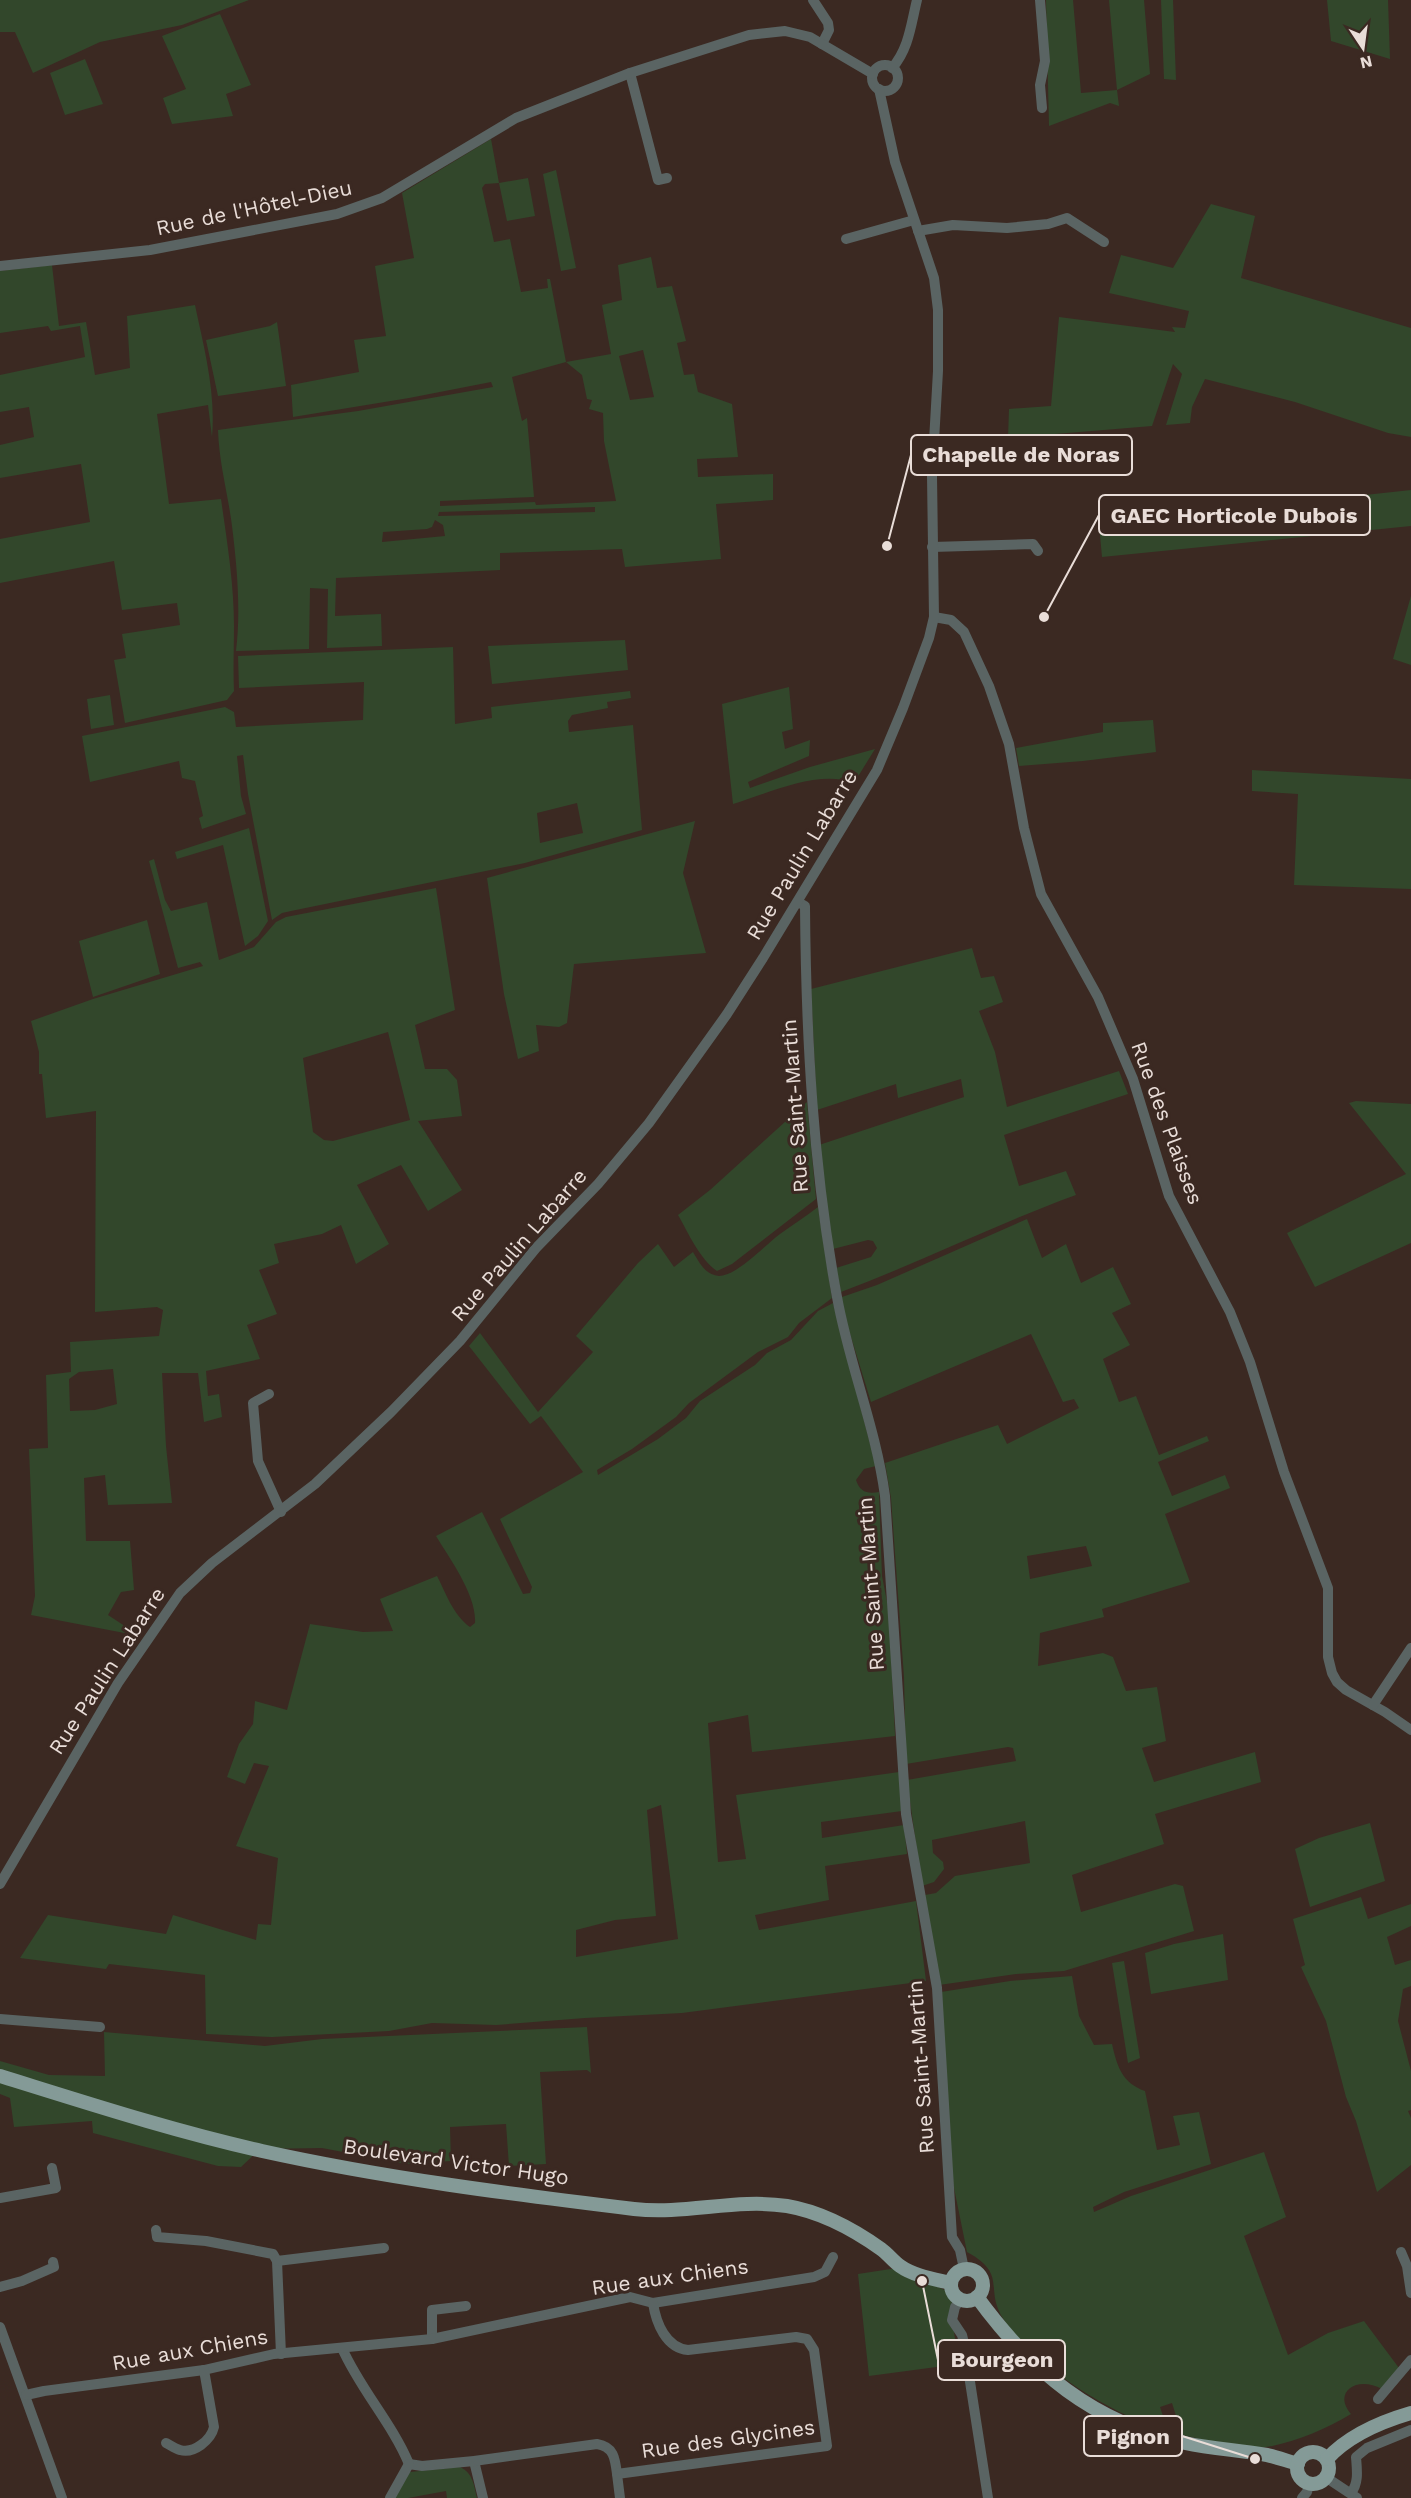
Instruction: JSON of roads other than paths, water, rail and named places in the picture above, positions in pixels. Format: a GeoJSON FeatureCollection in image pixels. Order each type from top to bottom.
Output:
{"type":"FeatureCollection","features":[{"type":"Feature","properties":{"kind":"main road","name":"Boulevard Victor Hugo"},"geometry":{"type":"LineString","coordinates":[[0,2076],[174,2128],[261,2150],[402,2177],[637,2210],[687,2210],[739,2204],[789,2206],[835,2221],[884,2251],[900,2266],[919,2275],[951,2283]]}},
{"type":"Feature","properties":{"kind":"main road"},"geometry":{"type":"LineString","coordinates":[[964,2269],[974,2271],[981,2278],[982,2288],[977,2297],[969,2300],[961,2299],[953,2293],[951,2283],[955,2274],[964,2269]]}},
{"type":"Feature","properties":{"kind":"main road"},"geometry":{"type":"LineString","coordinates":[[977,2297],[997,2325],[1032,2363],[1057,2384],[1095,2409],[1148,2433],[1215,2448],[1269,2455],[1298,2464]]}},
{"type":"Feature","properties":{"kind":"main road"},"geometry":{"type":"LineString","coordinates":[[1327,2459],[1346,2442],[1370,2428],[1411,2413]]}},
{"type":"Feature","properties":{"kind":"main road"},"geometry":{"type":"LineString","coordinates":[[1308,2453],[1318,2453],[1327,2459],[1329,2468],[1327,2478],[1319,2484],[1309,2484],[1298,2474],[1298,2464],[1308,2453]]}},
{"type":"Feature","properties":{"kind":"street"},"geometry":{"type":"LineString","coordinates":[[813,0],[828,23],[829,30],[822,44]]}},
{"type":"Feature","properties":{"kind":"street"},"geometry":{"type":"LineString","coordinates":[[892,68],[901,58],[906,45],[917,0]]}},
{"type":"Feature","properties":{"kind":"street"},"geometry":{"type":"LineString","coordinates":[[1040,0],[1045,61],[1040,85],[1042,108]]}},
{"type":"Feature","properties":{"kind":"street","name":"Rue de l'Hôtel-Dieu"},"geometry":{"type":"LineString","coordinates":[[0,266],[150,250],[337,214],[382,198],[516,118],[630,73],[749,35],[785,31],[810,37],[873,74]]}},
{"type":"Feature","properties":{"kind":"street"},"geometry":{"type":"LineString","coordinates":[[890,137],[879,89],[873,82],[873,74],[881,66],[892,68]]}},
{"type":"Feature","properties":{"kind":"street"},"geometry":{"type":"LineString","coordinates":[[890,137],[890,104],[897,78],[892,68]]}},
{"type":"Feature","properties":{"kind":"street"},"geometry":{"type":"LineString","coordinates":[[630,73],[658,180],[667,178]]}},
{"type":"Feature","properties":{"kind":"street"},"geometry":{"type":"LineString","coordinates":[[879,89],[886,91],[893,88]]}},
{"type":"Feature","properties":{"kind":"street","name":"Rue Paulin Labarre"},"geometry":{"type":"LineString","coordinates":[[0,1884],[118,1683],[180,1593],[212,1563],[315,1484],[360,1441],[453,1348],[536,1248],[626,1153],[727,1014],[798,902],[886,751],[929,638],[934,617],[932,476],[938,371],[938,310],[934,278],[895,162],[890,137]]}},
{"type":"Feature","properties":{"kind":"street"},"geometry":{"type":"LineString","coordinates":[[918,231],[953,225],[1007,228],[1048,224],[1067,219],[1104,242]]}},
{"type":"Feature","properties":{"kind":"street"},"geometry":{"type":"LineString","coordinates":[[846,238],[914,220]]}},
{"type":"Feature","properties":{"kind":"street"},"geometry":{"type":"LineString","coordinates":[[932,547],[1034,544],[1038,551]]}},
{"type":"Feature","properties":{"kind":"street","name":"Rue des Plaisses"},"geometry":{"type":"LineString","coordinates":[[934,617],[951,620],[964,632],[993,696],[1010,744],[1024,828],[1041,894],[1098,997],[1133,1079],[1169,1196],[1239,1332],[1286,1478],[1324,1573],[1328,1588],[1328,1656],[1332,1673],[1337,1682],[1346,1690],[1411,1730]]}},
{"type":"Feature","properties":{"kind":"street","name":"Rue Saint-Martin"},"geometry":{"type":"LineString","coordinates":[[798,902],[805,906],[811,1090],[822,1206],[841,1320],[882,1473],[906,1814],[937,1988],[952,2237],[960,2250],[964,2269]]}},
{"type":"Feature","properties":{"kind":"street"},"geometry":{"type":"LineString","coordinates":[[269,1394],[253,1403],[258,1461],[281,1512]]}},
{"type":"Feature","properties":{"kind":"street"},"geometry":{"type":"LineString","coordinates":[[1373,1705],[1411,1648]]}},
{"type":"Feature","properties":{"kind":"street"},"geometry":{"type":"LineString","coordinates":[[0,2019],[100,2027]]}},
{"type":"Feature","properties":{"kind":"street"},"geometry":{"type":"LineString","coordinates":[[0,2198],[56,2188],[52,2168]]}},
{"type":"Feature","properties":{"kind":"street"},"geometry":{"type":"LineString","coordinates":[[156,2230],[157,2237],[206,2241],[273,2254],[277,2261],[281,2354]]}},
{"type":"Feature","properties":{"kind":"street"},"geometry":{"type":"LineString","coordinates":[[277,2261],[384,2248]]}},
{"type":"Feature","properties":{"kind":"street"},"geometry":{"type":"LineString","coordinates":[[1401,2252],[1407,2266],[1411,2293]]}},
{"type":"Feature","properties":{"kind":"street","name":"Rue aux Chiens"},"geometry":{"type":"LineString","coordinates":[[26,2395],[204,2370],[281,2354],[432,2339],[630,2297],[653,2302],[814,2277],[825,2272],[833,2257]]}},
{"type":"Feature","properties":{"kind":"street"},"geometry":{"type":"LineString","coordinates":[[0,2287],[54,2267],[53,2262]]}},
{"type":"Feature","properties":{"kind":"street"},"geometry":{"type":"LineString","coordinates":[[961,2299],[955,2307],[952,2320],[962,2335],[964,2343],[988,2498]]}},
{"type":"Feature","properties":{"kind":"street","name":"Rue des Glycines"},"geometry":{"type":"LineString","coordinates":[[620,2498],[617,2474],[827,2446],[814,2350],[807,2339],[796,2337],[688,2350],[678,2349],[671,2345],[655,2315],[653,2302]]}},
{"type":"Feature","properties":{"kind":"street"},"geometry":{"type":"LineString","coordinates":[[432,2339],[432,2310],[466,2306]]}},
{"type":"Feature","properties":{"kind":"street"},"geometry":{"type":"LineString","coordinates":[[0,2327],[5,2354],[26,2395],[62,2498]]}},
{"type":"Feature","properties":{"kind":"street"},"geometry":{"type":"LineString","coordinates":[[342,2348],[351,2368],[381,2414],[409,2464]]}},
{"type":"Feature","properties":{"kind":"street"},"geometry":{"type":"LineString","coordinates":[[1378,2399],[1411,2360]]}},
{"type":"Feature","properties":{"kind":"street"},"geometry":{"type":"LineString","coordinates":[[166,2443],[181,2451],[209,2440],[213,2434],[214,2427],[204,2370]]}},
{"type":"Feature","properties":{"kind":"street"},"geometry":{"type":"LineString","coordinates":[[1327,2478],[1354,2495],[1357,2476],[1356,2457],[1367,2448],[1411,2430]]}},
{"type":"Feature","properties":{"kind":"street"},"geometry":{"type":"LineString","coordinates":[[409,2464],[422,2466],[474,2461],[597,2444],[611,2450],[615,2457],[617,2474]]}},
{"type":"Feature","properties":{"kind":"street"},"geometry":{"type":"LineString","coordinates":[[474,2461],[483,2498]]}},
{"type":"Feature","properties":{"kind":"street"},"geometry":{"type":"LineString","coordinates":[[390,2498],[409,2464]]}},
{"type":"Feature","properties":{"kind":"street"},"geometry":{"type":"LineString","coordinates":[[1302,2498],[1308,2492],[1309,2484]]}},
{"type":"Feature","properties":{"kind":"place","name":"Chapelle de Noras"},"geometry":{"type":"Point","coordinates":[887,546]}},
{"type":"Feature","properties":{"kind":"place","name":"GAEC Horticole Dubois"},"geometry":{"type":"Point","coordinates":[1044,617]}},
{"type":"Feature","properties":{"kind":"place","name":"Bourgeon"},"geometry":{"type":"Point","coordinates":[922,2281]}},
{"type":"Feature","properties":{"kind":"place","name":"Pignon"},"geometry":{"type":"Point","coordinates":[1255,2459]}}]}
